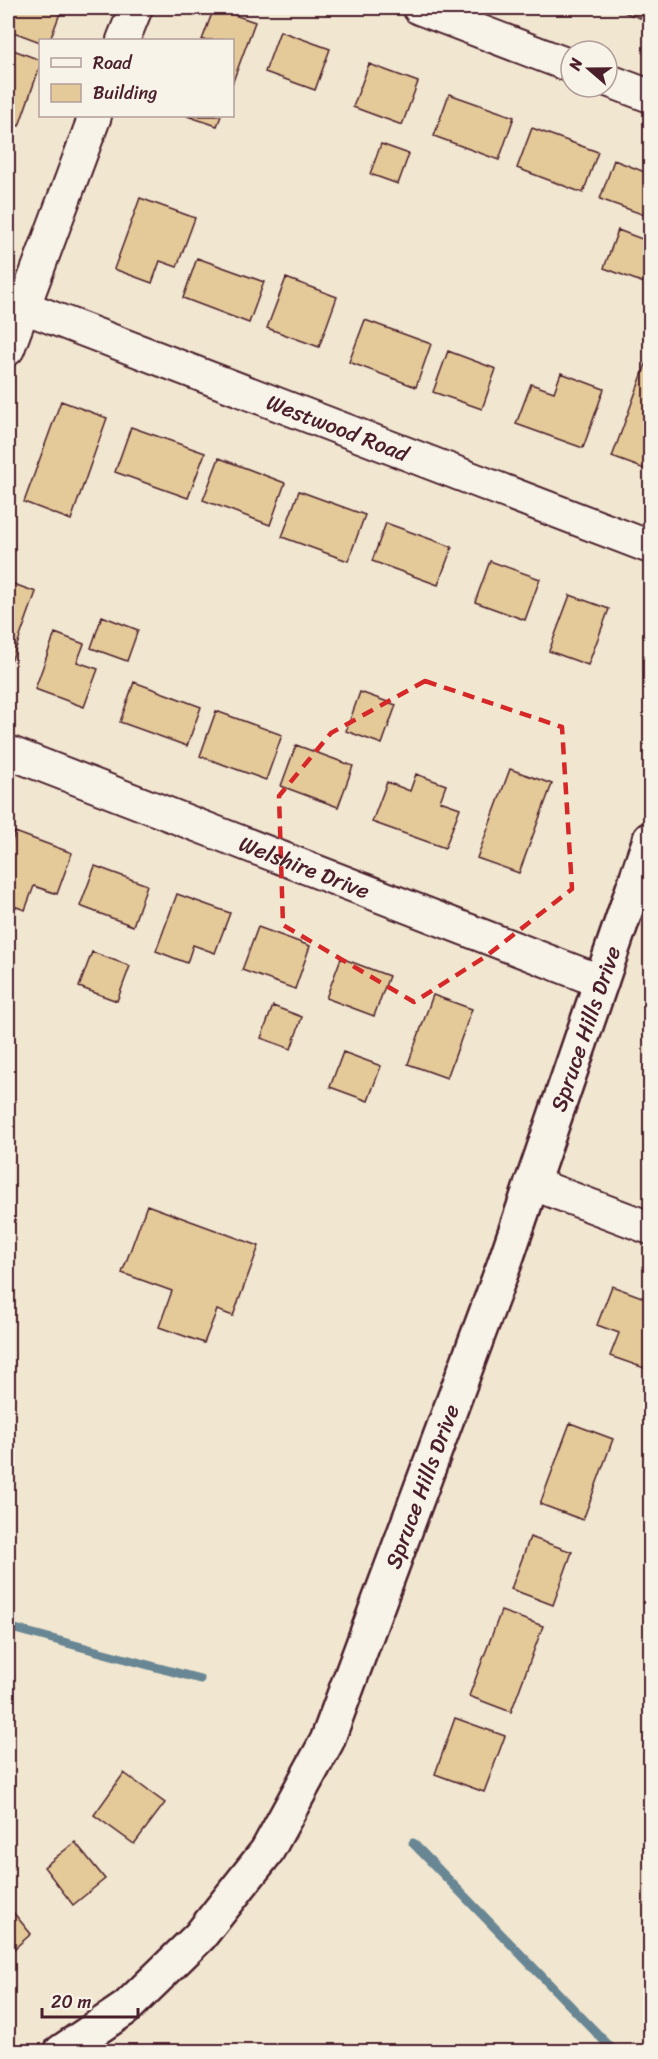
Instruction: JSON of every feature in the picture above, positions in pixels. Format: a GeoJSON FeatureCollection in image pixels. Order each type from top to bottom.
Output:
{"type":"FeatureCollection","features":[{"type":"Feature","properties":{"kind":"main road","name":"Spruce Hills Drive"},"geometry":{"type":"LineString","coordinates":[[61,2052],[126,2007],[200,1936],[267,1851],[316,1761],[334,1722],[504,1265],[651,839]]}},
{"type":"Feature","properties":{"kind":"street"},"geometry":{"type":"LineString","coordinates":[[123,39],[136,8]]}},
{"type":"Feature","properties":{"kind":"street"},"geometry":{"type":"LineString","coordinates":[[419,8],[559,61]]}},
{"type":"Feature","properties":{"kind":"street"},"geometry":{"type":"LineString","coordinates":[[619,84],[651,96]]}},
{"type":"Feature","properties":{"kind":"street"},"geometry":{"type":"LineString","coordinates":[[8,349],[95,117]]}},
{"type":"Feature","properties":{"kind":"street","name":"Westwood Road"},"geometry":{"type":"LineString","coordinates":[[24,307],[651,547]]}},
{"type":"Feature","properties":{"kind":"street","name":"Welshire Drive"},"geometry":{"type":"LineString","coordinates":[[8,752],[602,982]]}},
{"type":"Feature","properties":{"kind":"street"},"geometry":{"type":"LineString","coordinates":[[531,1184],[651,1228]]}},
{"type":"Feature","properties":{"kind":"highlighted area"},"geometry":{"type":"Polygon","coordinates":[[[425,681],[562,727],[572,889],[485,957],[414,1002],[283,925],[279,796],[331,733],[425,681]]]}},
{"type":"Feature","properties":{"kind":"building"},"geometry":{"type":"Polygon","coordinates":[[[15,8],[62,8],[50,39],[39,39],[39,42],[8,30],[15,8]]]}},
{"type":"Feature","properties":{"kind":"building"},"geometry":{"type":"Polygon","coordinates":[[[214,8],[255,22],[234,79],[234,39],[202,39],[214,8]]]}},
{"type":"Feature","properties":{"kind":"building"},"geometry":{"type":"Polygon","coordinates":[[[613,8],[644,8],[640,18],[613,8]]]}},
{"type":"Feature","properties":{"kind":"building"},"geometry":{"type":"Polygon","coordinates":[[[280,31],[330,49],[315,90],[265,72],[280,31]]]}},
{"type":"Feature","properties":{"kind":"building"},"geometry":{"type":"Polygon","coordinates":[[[8,48],[39,60],[39,69],[19,126],[8,122],[8,48]]]}},
{"type":"Feature","properties":{"kind":"building"},"geometry":{"type":"Polygon","coordinates":[[[369,64],[418,82],[402,125],[353,107],[369,64]]]}},
{"type":"Feature","properties":{"kind":"building"},"geometry":{"type":"Polygon","coordinates":[[[449,94],[514,117],[499,160],[434,136],[449,94]]]}},
{"type":"Feature","properties":{"kind":"building"},"geometry":{"type":"Polygon","coordinates":[[[190,117],[221,117],[217,126],[190,117]]]}},
{"type":"Feature","properties":{"kind":"building"},"geometry":{"type":"Polygon","coordinates":[[[532,128],[598,152],[583,193],[517,168],[532,128]]]}},
{"type":"Feature","properties":{"kind":"building"},"geometry":{"type":"Polygon","coordinates":[[[381,144],[409,154],[398,184],[370,174],[381,144]]]}},
{"type":"Feature","properties":{"kind":"building"},"geometry":{"type":"Polygon","coordinates":[[[614,160],[650,174],[650,217],[600,199],[614,160]]]}},
{"type":"Feature","properties":{"kind":"building"},"geometry":{"type":"Polygon","coordinates":[[[140,198],[195,218],[177,267],[160,261],[152,283],[114,269],[140,198]]]}},
{"type":"Feature","properties":{"kind":"building"},"geometry":{"type":"Polygon","coordinates":[[[618,230],[650,242],[650,266],[644,283],[604,268],[618,230]]]}},
{"type":"Feature","properties":{"kind":"building"},"geometry":{"type":"Polygon","coordinates":[[[197,258],[264,282],[249,323],[183,298],[197,258]]]}},
{"type":"Feature","properties":{"kind":"building"},"geometry":{"type":"Polygon","coordinates":[[[286,278],[337,297],[319,347],[267,328],[286,278]]]}},
{"type":"Feature","properties":{"kind":"building"},"geometry":{"type":"Polygon","coordinates":[[[365,320],[431,344],[416,387],[349,362],[365,320]]]}},
{"type":"Feature","properties":{"kind":"building"},"geometry":{"type":"Polygon","coordinates":[[[448,351],[496,369],[482,409],[433,392],[448,351]]]}},
{"type":"Feature","properties":{"kind":"building"},"geometry":{"type":"Polygon","coordinates":[[[646,364],[650,366],[650,471],[612,457],[646,364]]]}},
{"type":"Feature","properties":{"kind":"building"},"geometry":{"type":"Polygon","coordinates":[[[561,373],[604,389],[583,448],[516,424],[531,384],[554,392],[561,373]]]}},
{"type":"Feature","properties":{"kind":"building"},"geometry":{"type":"Polygon","coordinates":[[[61,401],[107,418],[71,520],[24,502],[61,401]]]}},
{"type":"Feature","properties":{"kind":"building"},"geometry":{"type":"Polygon","coordinates":[[[131,427],[205,453],[188,498],[115,472],[131,427]]]}},
{"type":"Feature","properties":{"kind":"building"},"geometry":{"type":"Polygon","coordinates":[[[219,458],[285,483],[270,525],[203,500],[219,458]]]}},
{"type":"Feature","properties":{"kind":"building"},"geometry":{"type":"Polygon","coordinates":[[[299,491],[365,515],[348,561],[282,537],[299,491]]]}},
{"type":"Feature","properties":{"kind":"building"},"geometry":{"type":"Polygon","coordinates":[[[386,523],[452,547],[438,585],[372,561],[386,523]]]}},
{"type":"Feature","properties":{"kind":"building"},"geometry":{"type":"Polygon","coordinates":[[[490,561],[540,579],[525,620],[475,602],[490,561]]]}},
{"type":"Feature","properties":{"kind":"building"},"geometry":{"type":"Polygon","coordinates":[[[8,582],[36,592],[12,659],[8,658],[8,582]]]}},
{"type":"Feature","properties":{"kind":"building"},"geometry":{"type":"Polygon","coordinates":[[[570,595],[609,609],[588,665],[549,651],[570,595]]]}},
{"type":"Feature","properties":{"kind":"building"},"geometry":{"type":"Polygon","coordinates":[[[102,616],[138,630],[127,661],[91,648],[102,616]]]}},
{"type":"Feature","properties":{"kind":"building"},"geometry":{"type":"Polygon","coordinates":[[[55,633],[84,644],[77,662],[98,669],[84,707],[35,689],[55,633]]]}},
{"type":"Feature","properties":{"kind":"building"},"geometry":{"type":"Polygon","coordinates":[[[134,682],[201,707],[187,746],[120,722],[134,682]]]}},
{"type":"Feature","properties":{"kind":"building"},"geometry":{"type":"Polygon","coordinates":[[[360,692],[396,705],[382,744],[346,731],[360,692]]]}},
{"type":"Feature","properties":{"kind":"building"},"geometry":{"type":"Polygon","coordinates":[[[216,711],[282,735],[266,780],[200,756],[216,711]]]}},
{"type":"Feature","properties":{"kind":"building"},"geometry":{"type":"Polygon","coordinates":[[[296,745],[353,766],[338,807],[281,786],[296,745]]]}},
{"type":"Feature","properties":{"kind":"building"},"geometry":{"type":"Polygon","coordinates":[[[510,769],[552,784],[519,873],[477,858],[510,769]]]}},
{"type":"Feature","properties":{"kind":"building"},"geometry":{"type":"Polygon","coordinates":[[[416,774],[446,785],[440,801],[460,808],[445,848],[372,822],[387,782],[410,791],[416,774]]]}},
{"type":"Feature","properties":{"kind":"building"},"geometry":{"type":"Polygon","coordinates":[[[15,832],[72,853],[57,894],[34,886],[25,910],[8,904],[8,852],[15,832]]]}},
{"type":"Feature","properties":{"kind":"building"},"geometry":{"type":"Polygon","coordinates":[[[95,866],[147,885],[133,926],[80,906],[95,866]]]}},
{"type":"Feature","properties":{"kind":"building"},"geometry":{"type":"Polygon","coordinates":[[[177,894],[230,913],[215,953],[193,945],[187,963],[156,951],[177,894]]]}},
{"type":"Feature","properties":{"kind":"building"},"geometry":{"type":"Polygon","coordinates":[[[258,927],[310,946],[295,989],[242,970],[258,927]]]}},
{"type":"Feature","properties":{"kind":"building"},"geometry":{"type":"Polygon","coordinates":[[[92,952],[130,966],[117,1001],[79,987],[92,952]]]}},
{"type":"Feature","properties":{"kind":"building"},"geometry":{"type":"Polygon","coordinates":[[[341,958],[389,976],[374,1016],[326,998],[341,958]]]}},
{"type":"Feature","properties":{"kind":"building"},"geometry":{"type":"Polygon","coordinates":[[[433,995],[472,1009],[447,1078],[408,1064],[433,995]]]}},
{"type":"Feature","properties":{"kind":"building"},"geometry":{"type":"Polygon","coordinates":[[[273,1006],[302,1017],[291,1049],[261,1038],[273,1006]]]}},
{"type":"Feature","properties":{"kind":"building"},"geometry":{"type":"Polygon","coordinates":[[[343,1052],[381,1066],[368,1101],[330,1087],[343,1052]]]}},
{"type":"Feature","properties":{"kind":"building"},"geometry":{"type":"Polygon","coordinates":[[[147,1205],[259,1246],[233,1316],[217,1310],[204,1343],[159,1327],[172,1291],[122,1273],[147,1205]]]}},
{"type":"Feature","properties":{"kind":"building"},"geometry":{"type":"Polygon","coordinates":[[[612,1286],[650,1300],[650,1370],[610,1356],[619,1333],[597,1325],[612,1286]]]}},
{"type":"Feature","properties":{"kind":"building"},"geometry":{"type":"Polygon","coordinates":[[[570,1423],[613,1439],[583,1520],[540,1504],[570,1423]]]}},
{"type":"Feature","properties":{"kind":"building"},"geometry":{"type":"Polygon","coordinates":[[[530,1537],[572,1552],[553,1605],[511,1589],[530,1537]]]}},
{"type":"Feature","properties":{"kind":"building"},"geometry":{"type":"Polygon","coordinates":[[[501,1611],[543,1626],[511,1712],[469,1696],[501,1611]]]}},
{"type":"Feature","properties":{"kind":"building"},"geometry":{"type":"Polygon","coordinates":[[[455,1718],[505,1736],[484,1792],[435,1774],[455,1718]]]}},
{"type":"Feature","properties":{"kind":"building"},"geometry":{"type":"Polygon","coordinates":[[[124,1773],[165,1803],[134,1844],[94,1815],[124,1773]]]}},
{"type":"Feature","properties":{"kind":"building"},"geometry":{"type":"Polygon","coordinates":[[[75,1842],[105,1879],[73,1905],[44,1867],[75,1842]]]}},
{"type":"Feature","properties":{"kind":"building"},"geometry":{"type":"Polygon","coordinates":[[[8,1906],[31,1934],[8,1954],[8,1906]]]}},
{"type":"Feature","properties":{"kind":"waterway"},"geometry":{"type":"LineString","coordinates":[[8,1627],[200,1679]]}},
{"type":"Feature","properties":{"kind":"waterway"},"geometry":{"type":"LineString","coordinates":[[413,1843],[615,2052]]}}]}
